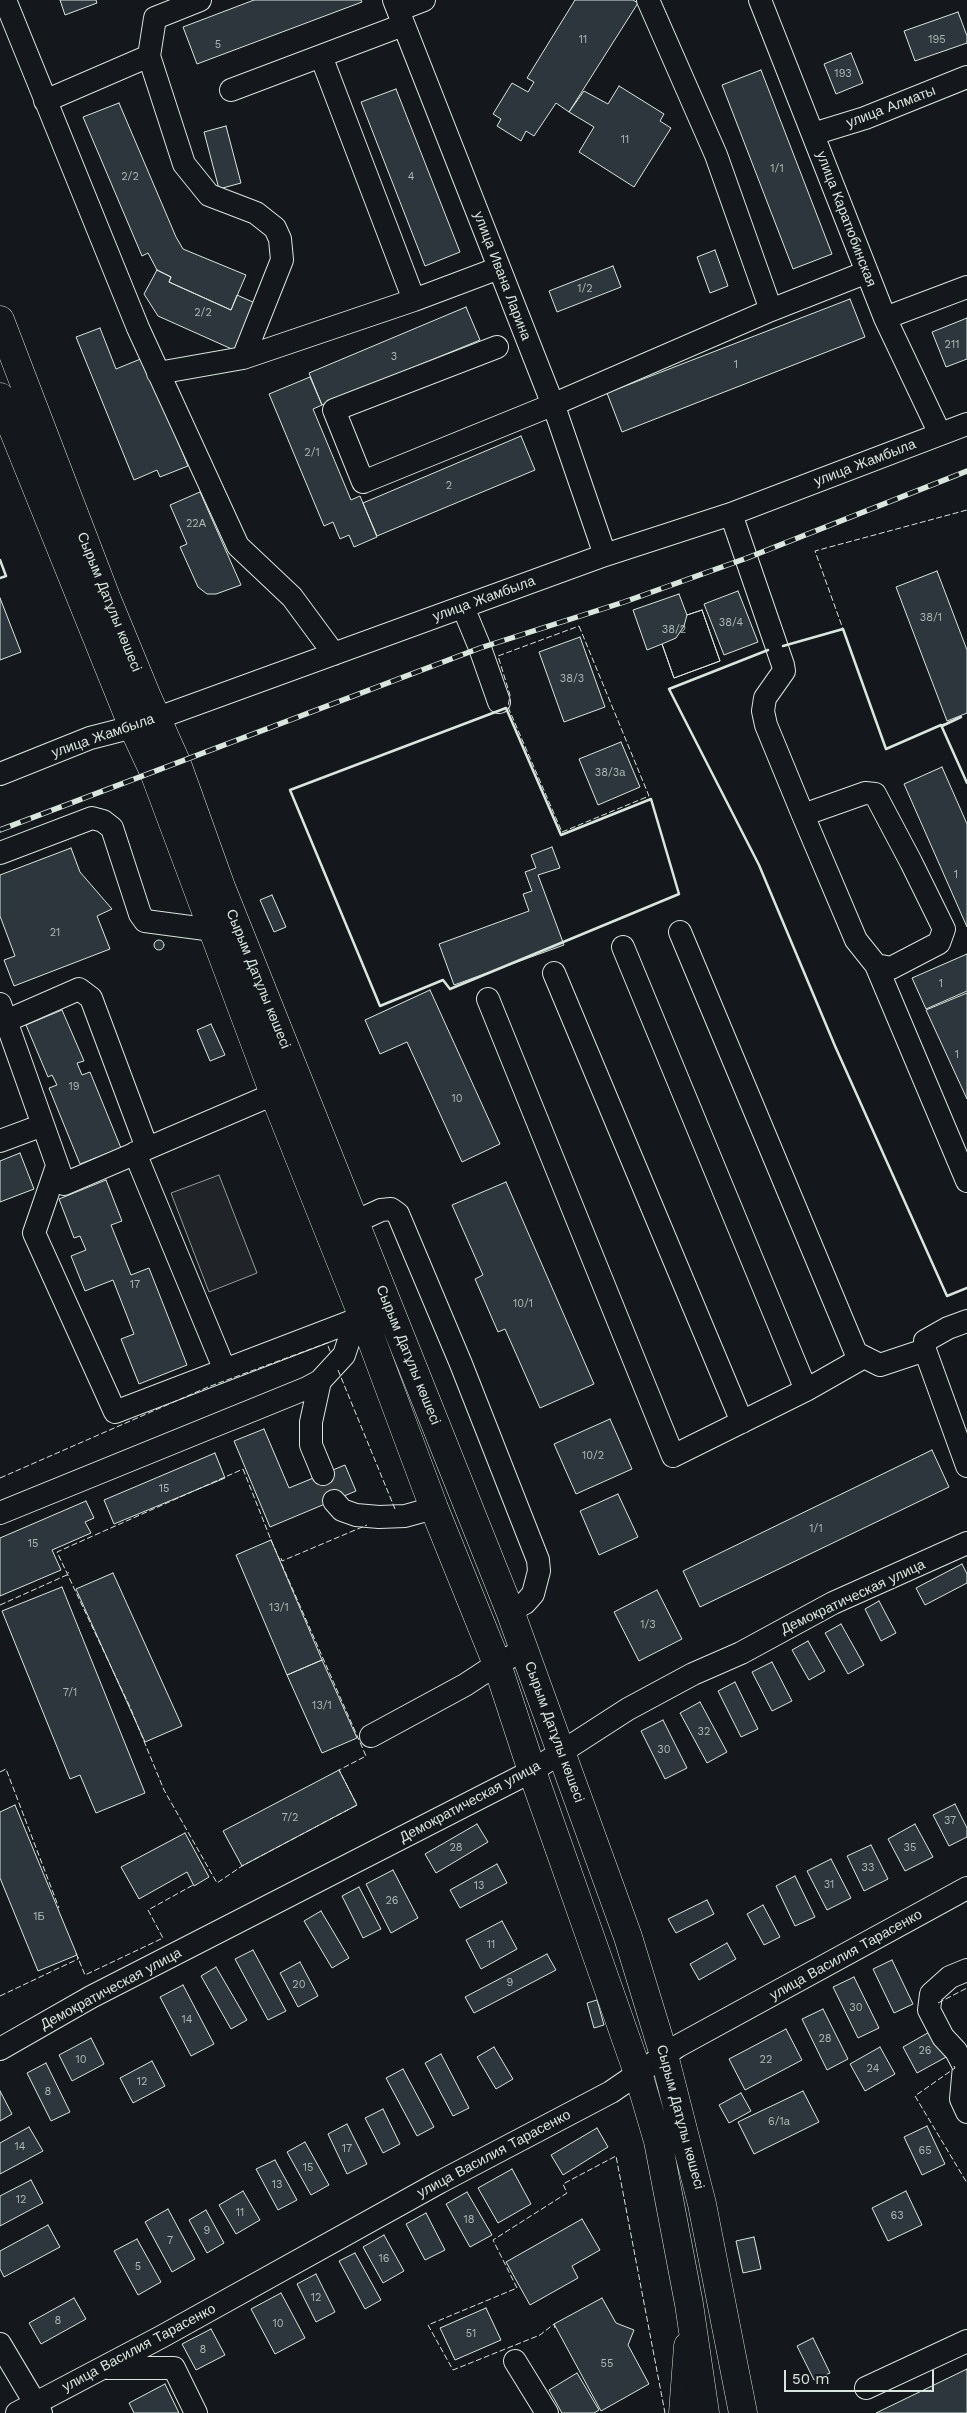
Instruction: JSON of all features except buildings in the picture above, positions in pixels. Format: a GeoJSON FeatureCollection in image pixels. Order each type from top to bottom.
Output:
{"type":"FeatureCollection","features":[{"type":"Feature","properties":{"kind":"main road","name":"Сырым Датұлы көшесі"},"geometry":{"type":"LineString","coordinates":[[0,320],[106,597],[145,722],[154,772],[357,1319],[498,1664],[532,1771],[638,2073],[658,2141],[689,2304],[705,2413]]}},
{"type":"Feature","properties":{"kind":"main road","name":"Сырым Датұлы көшесі"},"geometry":{"type":"LineString","coordinates":[[0,397],[145,722],[177,764],[220,887],[510,1611],[562,1751],[628,1937],[664,2055],[702,2204],[746,2409]]}},
{"type":"Feature","properties":{"kind":"main road"},"geometry":{"type":"LineString","coordinates":[[683,2413],[686,2386],[689,2304]]}},
{"type":"Feature","properties":{"kind":"street"},"geometry":{"type":"LineString","coordinates":[[5,0],[44,101],[138,328],[238,546],[292,597],[334,654]]}},
{"type":"Feature","properties":{"kind":"street"},"geometry":{"type":"LineString","coordinates":[[200,0],[155,18],[149,56],[184,164],[209,195],[256,213],[275,228],[280,239],[282,260],[243,358]]}},
{"type":"Feature","properties":{"kind":"street"},"geometry":{"type":"LineString","coordinates":[[231,90],[321,56],[398,12],[424,0]]}},
{"type":"Feature","properties":{"kind":"street"},"geometry":{"type":"LineString","coordinates":[[648,0],[716,155],[771,310]]}},
{"type":"Feature","properties":{"kind":"street","name":"улица Каратюбинская"},"geometry":{"type":"LineString","coordinates":[[760,0],[885,318],[940,434]]}},
{"type":"Feature","properties":{"kind":"street","name":"улица Ивана Ларина"},"geometry":{"type":"LineString","coordinates":[[398,12],[552,405],[605,555]]}},
{"type":"Feature","properties":{"kind":"street"},"geometry":{"type":"LineString","coordinates":[[44,101],[149,56]]}},
{"type":"Feature","properties":{"kind":"street"},"geometry":{"type":"LineString","coordinates":[[321,56],[414,300]]}},
{"type":"Feature","properties":{"kind":"street","name":"улица Алматы"},"geometry":{"type":"LineString","coordinates":[[814,134],[865,118],[967,78]]}},
{"type":"Feature","properties":{"kind":"street"},"geometry":{"type":"LineString","coordinates":[[158,373],[243,358],[414,300],[499,268]]}},
{"type":"Feature","properties":{"kind":"street"},"geometry":{"type":"LineString","coordinates":[[497,347],[334,410],[363,482],[552,405],[771,310],[867,272]]}},
{"type":"Feature","properties":{"kind":"street"},"geometry":{"type":"LineString","coordinates":[[885,318],[967,287]]}},
{"type":"Feature","properties":{"kind":"street","name":"улица Жамбыла"},"geometry":{"type":"LineString","coordinates":[[0,774],[90,738],[145,722],[605,555],[731,514],[967,424]]}},
{"type":"Feature","properties":{"kind":"street"},"geometry":{"type":"LineString","coordinates":[[731,514],[784,671],[765,698],[763,711],[766,725],[856,940],[876,965],[967,1181]]}},
{"type":"Feature","properties":{"kind":"street"},"geometry":{"type":"LineString","coordinates":[[462,607],[480,648],[499,702]]}},
{"type":"Feature","properties":{"kind":"street"},"geometry":{"type":"LineString","coordinates":[[803,815],[870,792],[878,798],[944,929],[939,943],[891,968],[876,965]]}},
{"type":"Feature","properties":{"kind":"street"},"geometry":{"type":"LineString","coordinates":[[0,853],[92,818],[103,821],[112,828],[140,914],[145,921],[213,930]]}},
{"type":"Feature","properties":{"kind":"street"},"geometry":{"type":"LineString","coordinates":[[680,932],[856,1353],[880,1364],[925,1346],[948,1328],[967,1321]]}},
{"type":"Feature","properties":{"kind":"street"},"geometry":{"type":"LineString","coordinates":[[623,947],[806,1390]]}},
{"type":"Feature","properties":{"kind":"street"},"geometry":{"type":"LineString","coordinates":[[554,973],[742,1422]]}},
{"type":"Feature","properties":{"kind":"street"},"geometry":{"type":"LineString","coordinates":[[224,1368],[141,1151],[91,998],[79,989],[2,1014],[9,1059],[42,1124],[64,1184],[141,1151],[274,1094]]}},
{"type":"Feature","properties":{"kind":"street"},"geometry":{"type":"LineString","coordinates":[[488,999],[673,1456],[806,1390],[864,1357]]}},
{"type":"Feature","properties":{"kind":"street"},"geometry":{"type":"LineString","coordinates":[[0,1141],[42,1124]]}},
{"type":"Feature","properties":{"kind":"street"},"geometry":{"type":"LineString","coordinates":[[57,1166],[34,1233],[114,1412],[224,1368],[357,1319]]}},
{"type":"Feature","properties":{"kind":"street"},"geometry":{"type":"LineString","coordinates":[[355,1222],[381,1210],[391,1209],[398,1214],[465,1373],[538,1560],[539,1571],[533,1594],[525,1602],[510,1611]]}},
{"type":"Feature","properties":{"kind":"street"},"geometry":{"type":"LineString","coordinates":[[0,1513],[276,1401],[320,1380],[344,1355],[357,1319]]}},
{"type":"Feature","properties":{"kind":"street"},"geometry":{"type":"LineString","coordinates":[[925,1346],[967,1466]]}},
{"type":"Feature","properties":{"kind":"street"},"geometry":{"type":"LineString","coordinates":[[320,1380],[311,1422],[311,1445],[323,1474]]}},
{"type":"Feature","properties":{"kind":"street"},"geometry":{"type":"LineString","coordinates":[[334,1501],[342,1510],[356,1515],[379,1517],[405,1516],[434,1508]]}},
{"type":"Feature","properties":{"kind":"street","name":"Демократическая улица"},"geometry":{"type":"LineString","coordinates":[[0,2049],[100,1992],[532,1771],[628,1709],[693,1674],[741,1652],[833,1603],[967,1543]]}},
{"type":"Feature","properties":{"kind":"street"},"geometry":{"type":"LineString","coordinates":[[371,1736],[465,1685],[524,1650]]}},
{"type":"Feature","properties":{"kind":"street","name":"улица Василия Тарасенко"},"geometry":{"type":"LineString","coordinates":[[31,2410],[440,2182],[611,2092],[664,2055],[967,1888]]}},
{"type":"Feature","properties":{"kind":"street"},"geometry":{"type":"LineString","coordinates":[[967,1970],[950,1977],[931,1994],[929,2010],[943,2037],[956,2050],[964,2066],[960,2098],[967,2112]]}},
{"type":"Feature","properties":{"kind":"street"},"geometry":{"type":"LineString","coordinates":[[866,2388],[967,2340]]}},
{"type":"Feature","properties":{"kind":"street"},"geometry":{"type":"LineString","coordinates":[[0,2344],[31,2410]]}},
{"type":"Feature","properties":{"kind":"street"},"geometry":{"type":"LineString","coordinates":[[515,2361],[547,2413]]}},
{"type":"Feature","properties":{"kind":"street"},"geometry":{"type":"LineString","coordinates":[[104,2368],[174,2368],[196,2413]]}},
{"type":"Feature","properties":{"kind":"shaded area"},"geometry":{"type":"Polygon","coordinates":[[[219,1175],[257,1273],[209,1292],[171,1193],[219,1175]]]}},
{"type":"Feature","properties":{"kind":"tunnel"},"geometry":{"type":"LineString","coordinates":[[323,1474],[334,1501]]}},
{"type":"Feature","properties":{"kind":"railway"},"geometry":{"type":"LineString","coordinates":[[0,830],[480,648],[624,602],[747,558],[967,471]]}},
{"type":"Feature","properties":{"kind":"fence"},"geometry":{"type":"LineString","coordinates":[[960,717],[886,749],[815,551],[967,510]]}},
{"type":"Feature","properties":{"kind":"fence"},"geometry":{"type":"LineString","coordinates":[[579,626],[649,796],[562,832],[508,707],[510,695],[498,656],[579,626]]}},
{"type":"Feature","properties":{"kind":"fence"},"geometry":{"type":"LineString","coordinates":[[0,1478],[208,1387],[327,1343],[331,1354]]}},
{"type":"Feature","properties":{"kind":"fence"},"geometry":{"type":"LineString","coordinates":[[338,1370],[395,1509]]}},
{"type":"Feature","properties":{"kind":"fence"},"geometry":{"type":"LineString","coordinates":[[243,1469],[271,1540],[366,1756],[339,1770],[357,1805],[242,1866],[217,1883],[164,1790],[130,1707],[57,1552],[243,1469]]}},
{"type":"Feature","properties":{"kind":"fence"},"geometry":{"type":"LineString","coordinates":[[281,1558],[282,1561],[367,1525]]}},
{"type":"Feature","properties":{"kind":"fence"},"geometry":{"type":"LineString","coordinates":[[0,1605],[69,1574],[68,1572]]}},
{"type":"Feature","properties":{"kind":"fence"},"geometry":{"type":"LineString","coordinates":[[0,1772],[6,1769],[59,1908]]}},
{"type":"Feature","properties":{"kind":"fence"},"geometry":{"type":"LineString","coordinates":[[76,1953],[85,1975],[163,1938],[148,1910],[195,1884]]}},
{"type":"Feature","properties":{"kind":"fence"},"geometry":{"type":"LineString","coordinates":[[0,1996],[78,1959],[78,1957]]}},
{"type":"Feature","properties":{"kind":"fence"},"geometry":{"type":"LineString","coordinates":[[938,2003],[967,1988]]}},
{"type":"Feature","properties":{"kind":"fence"},"geometry":{"type":"LineString","coordinates":[[954,2066],[955,2068],[915,2096],[967,2183]]}},
{"type":"Feature","properties":{"kind":"fence"},"geometry":{"type":"LineString","coordinates":[[555,2328],[554,2324],[540,2335],[453,2370],[428,2325],[517,2288],[493,2240],[567,2193],[563,2184],[616,2156],[665,2413]]}},
{"type":"Feature","properties":{"kind":"wall"},"geometry":{"type":"LineString","coordinates":[[0,560],[6,576],[0,578]]}},
{"type":"Feature","properties":{"kind":"wall"},"geometry":{"type":"LineString","coordinates":[[783,646],[843,629],[886,749],[941,725],[967,783]]}},
{"type":"Feature","properties":{"kind":"wall"},"geometry":{"type":"LineString","coordinates":[[768,650],[669,689],[759,865],[835,1046],[947,1296],[967,1288]]}},
{"type":"Feature","properties":{"kind":"wall"},"geometry":{"type":"LineString","coordinates":[[506,708],[561,835],[651,799],[679,894],[450,989],[443,980],[380,1006],[290,790],[506,708]]}},
{"type":"Feature","properties":{"kind":"wall"},"geometry":{"type":"LineString","coordinates":[[942,726],[961,717]]}}]}
